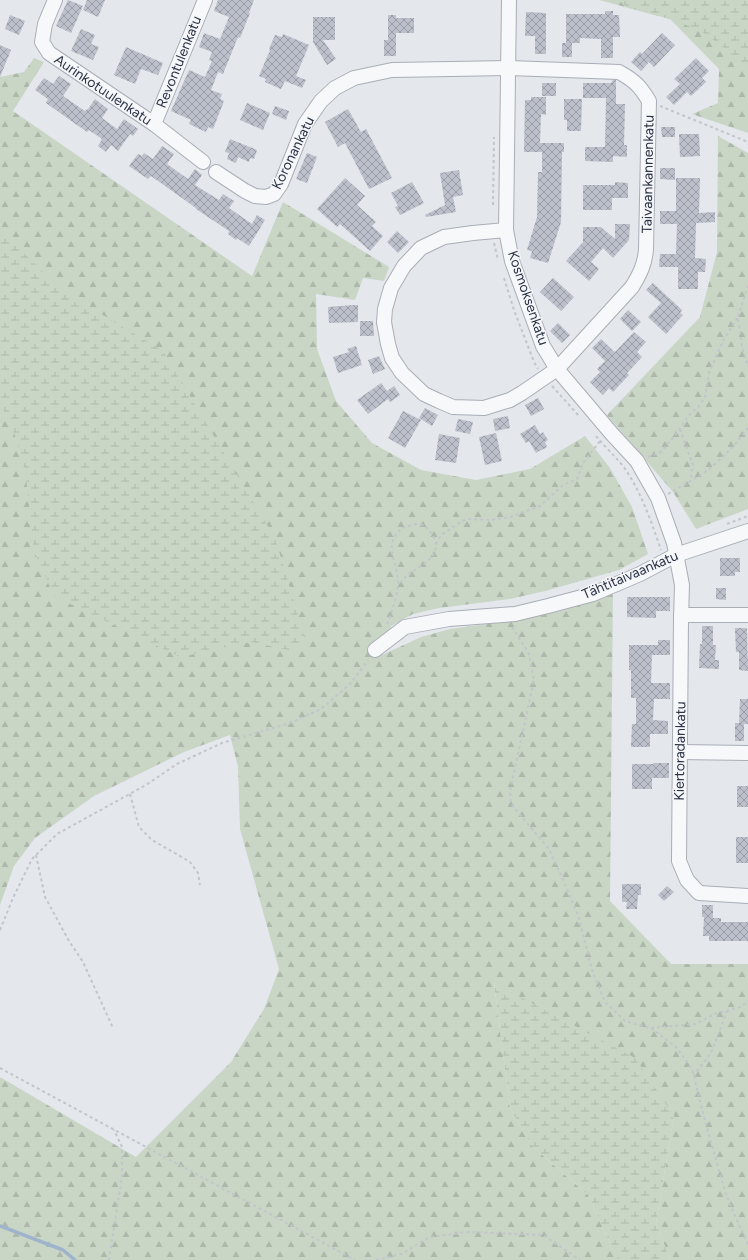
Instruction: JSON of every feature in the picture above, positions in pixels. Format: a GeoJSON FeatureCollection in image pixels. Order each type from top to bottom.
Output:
{"type":"FeatureCollection","features":[{"type":"Feature","properties":{"kind":"street","name":"Aurinkotuulenkatu"},"geometry":{"type":"LineString","coordinates":[[55,0],[45,24],[42,42],[49,53],[154,124],[203,162]]}},
{"type":"Feature","properties":{"kind":"street","name":"Revontulenkatu"},"geometry":{"type":"LineString","coordinates":[[154,124],[204,0]]}},
{"type":"Feature","properties":{"kind":"street","name":"Kosmoksenkatu"},"geometry":{"type":"LineString","coordinates":[[509,0],[509,68],[500,231],[543,346],[557,369],[637,461],[658,498],[674,543],[670,558]]}},
{"type":"Feature","properties":{"kind":"street","name":"Taivaankannenkatu"},"geometry":{"type":"LineString","coordinates":[[500,231],[444,237],[420,248],[404,266],[391,288],[384,309],[384,322],[392,358],[402,373],[424,394],[453,406],[484,408],[510,400],[557,369],[632,286],[640,274],[645,261],[649,101],[641,88],[632,79],[619,72],[509,68]]}},
{"type":"Feature","properties":{"kind":"street","name":"Koronankatu"},"geometry":{"type":"LineString","coordinates":[[216,172],[255,196],[266,197],[274,194],[282,184],[305,124],[321,101],[335,88],[354,78],[392,70],[509,68]]}},
{"type":"Feature","properties":{"kind":"street","name":"Tähtitaivaankatu"},"geometry":{"type":"LineString","coordinates":[[375,650],[406,627],[449,619],[515,614],[593,594],[640,574],[670,558],[748,531]]}},
{"type":"Feature","properties":{"kind":"street","name":"Kiertoradankatu"},"geometry":{"type":"LineString","coordinates":[[670,558],[682,585],[679,861],[687,880],[699,892],[748,896]]}},
{"type":"Feature","properties":{"kind":"street"},"geometry":{"type":"LineString","coordinates":[[681,615],[748,615]]}},
{"type":"Feature","properties":{"kind":"street"},"geometry":{"type":"LineString","coordinates":[[680,752],[748,753]]}},
{"type":"Feature","properties":{"kind":"path"},"geometry":{"type":"LineString","coordinates":[[649,101],[748,142]]}},
{"type":"Feature","properties":{"kind":"path"},"geometry":{"type":"LineString","coordinates":[[493,210],[494,132]]}},
{"type":"Feature","properties":{"kind":"path"},"geometry":{"type":"LineString","coordinates":[[499,264],[494,249],[500,231]]}},
{"type":"Feature","properties":{"kind":"path"},"geometry":{"type":"LineString","coordinates":[[502,272],[514,310],[534,362],[579,416]]}},
{"type":"Feature","properties":{"kind":"path"},"geometry":{"type":"LineString","coordinates":[[622,466],[661,452],[680,429],[689,415],[700,405],[705,397],[709,373],[723,341],[738,317],[748,285]]}},
{"type":"Feature","properties":{"kind":"path"},"geometry":{"type":"LineString","coordinates":[[738,317],[742,346],[748,367]]}},
{"type":"Feature","properties":{"kind":"path"},"geometry":{"type":"LineString","coordinates":[[658,498],[673,492],[704,473],[722,458],[748,428]]}},
{"type":"Feature","properties":{"kind":"path"},"geometry":{"type":"LineString","coordinates":[[680,429],[693,465],[691,477],[688,482]]}},
{"type":"Feature","properties":{"kind":"path"},"geometry":{"type":"LineString","coordinates":[[592,432],[622,466],[638,491],[670,558]]}},
{"type":"Feature","properties":{"kind":"path"},"geometry":{"type":"LineString","coordinates":[[398,585],[408,575],[429,561],[435,553],[436,544],[441,535],[462,521],[469,519],[490,520],[510,517],[540,506],[563,485],[577,479],[583,463],[600,441]]}},
{"type":"Feature","properties":{"kind":"path"},"geometry":{"type":"LineString","coordinates":[[387,624],[390,618],[398,585],[391,549],[394,537],[401,528],[420,524],[427,528],[433,535],[436,544]]}},
{"type":"Feature","properties":{"kind":"path"},"geometry":{"type":"LineString","coordinates":[[512,627],[529,654],[534,680],[510,791],[511,804],[549,850],[580,918],[592,970],[605,1002],[626,1021],[650,1028],[677,1048],[692,1069],[726,1195],[748,1245]]}},
{"type":"Feature","properties":{"kind":"path"},"geometry":{"type":"LineString","coordinates":[[0,930],[13,898],[32,859],[57,834],[146,785],[177,764],[222,743],[290,723],[321,709],[350,684],[375,650]]}},
{"type":"Feature","properties":{"kind":"path"},"geometry":{"type":"LineString","coordinates":[[130,794],[139,827],[152,840],[190,862],[198,873],[200,885]]}},
{"type":"Feature","properties":{"kind":"path"},"geometry":{"type":"LineString","coordinates":[[36,855],[45,897],[69,941],[83,962],[113,1028]]}},
{"type":"Feature","properties":{"kind":"path"},"geometry":{"type":"LineString","coordinates":[[650,1028],[695,1024],[715,1014],[741,1007],[748,1001]]}},
{"type":"Feature","properties":{"kind":"path"},"geometry":{"type":"LineString","coordinates":[[694,1076],[711,1053],[727,1011]]}},
{"type":"Feature","properties":{"kind":"path"},"geometry":{"type":"LineString","coordinates":[[0,1068],[355,1260]]}},
{"type":"Feature","properties":{"kind":"path"},"geometry":{"type":"LineString","coordinates":[[108,1260],[122,1176],[122,1147],[113,1129]]}},
{"type":"Feature","properties":{"kind":"path"},"geometry":{"type":"LineString","coordinates":[[376,1260],[401,1254],[430,1237],[468,1232],[543,1235],[580,1260]]}},
{"type":"Feature","properties":{"kind":"green space"},"geometry":{"type":"Polygon","coordinates":[[[599,0],[748,0],[748,133],[692,114],[718,103],[719,69],[670,19],[599,0]]]}},
{"type":"Feature","properties":{"kind":"green space"},"geometry":{"type":"Polygon","coordinates":[[[618,0],[748,0],[748,70],[724,48],[701,31],[670,19],[629,8],[618,0]]]}},
{"type":"Feature","properties":{"kind":"green space"},"geometry":{"type":"Polygon","coordinates":[[[34,58],[44,62],[13,111],[252,276],[283,202],[389,267],[384,281],[363,278],[355,300],[316,294],[317,349],[336,401],[372,443],[421,470],[476,480],[530,469],[585,436],[610,468],[632,507],[648,554],[619,570],[545,591],[510,599],[439,608],[413,614],[391,626],[382,655],[421,637],[450,629],[518,620],[565,610],[613,591],[610,901],[671,964],[748,964],[748,1260],[670,1260],[656,1223],[674,1116],[494,983],[510,1108],[531,1145],[588,1195],[618,1260],[0,1260],[0,1077],[136,1157],[231,1062],[264,1009],[279,969],[240,829],[238,767],[230,735],[184,752],[94,796],[35,838],[14,866],[0,905],[0,77],[24,72],[34,58]]]}},
{"type":"Feature","properties":{"kind":"green space"},"geometry":{"type":"Polygon","coordinates":[[[718,136],[748,153],[748,509],[696,529],[673,492],[607,415],[700,317],[717,252],[718,136]]]}},
{"type":"Feature","properties":{"kind":"green space"},"geometry":{"type":"Polygon","coordinates":[[[0,229],[61,290],[163,351],[275,538],[306,641],[293,651],[251,642],[180,657],[54,596],[34,551],[25,468],[9,416],[0,407],[0,229]]]}},
{"type":"Feature","properties":{"kind":"green space"},"geometry":{"type":"Polygon","coordinates":[[[494,983],[635,1058],[674,1116],[656,1223],[670,1260],[618,1260],[588,1195],[531,1145],[510,1108],[494,983]]]}},
{"type":"Feature","properties":{"kind":"building"},"geometry":{"type":"Polygon","coordinates":[[[68,0],[83,6],[71,33],[56,26],[68,0]]]}},
{"type":"Feature","properties":{"kind":"building"},"geometry":{"type":"Polygon","coordinates":[[[87,0],[105,0],[98,17],[83,10],[87,0]]]}},
{"type":"Feature","properties":{"kind":"building"},"geometry":{"type":"Polygon","coordinates":[[[218,0],[254,0],[240,38],[238,37],[223,74],[218,72],[211,90],[222,94],[220,99],[224,101],[213,129],[208,127],[206,132],[189,124],[191,120],[171,111],[189,70],[205,77],[212,61],[209,60],[212,52],[199,47],[204,33],[220,39],[229,17],[214,11],[218,0]]]}},
{"type":"Feature","properties":{"kind":"building"},"geometry":{"type":"Polygon","coordinates":[[[605,11],[613,11],[613,15],[619,15],[620,37],[613,37],[613,58],[601,58],[601,39],[580,38],[580,43],[566,43],[566,14],[605,14],[605,11]]]}},
{"type":"Feature","properties":{"kind":"building"},"geometry":{"type":"Polygon","coordinates":[[[526,12],[546,13],[546,54],[535,54],[535,36],[525,36],[526,12]]]}},
{"type":"Feature","properties":{"kind":"building"},"geometry":{"type":"Polygon","coordinates":[[[10,15],[25,21],[19,35],[5,29],[10,15]]]}},
{"type":"Feature","properties":{"kind":"building"},"geometry":{"type":"Polygon","coordinates":[[[388,15],[396,15],[396,18],[414,18],[414,33],[396,33],[396,56],[384,56],[384,40],[388,40],[388,15]]]}},
{"type":"Feature","properties":{"kind":"building"},"geometry":{"type":"Polygon","coordinates":[[[313,17],[335,17],[335,40],[323,40],[336,59],[327,65],[313,42],[313,17]]]}},
{"type":"Feature","properties":{"kind":"building"},"geometry":{"type":"Polygon","coordinates":[[[81,29],[95,35],[91,44],[99,47],[93,60],[71,51],[81,29]]]}},
{"type":"Feature","properties":{"kind":"building"},"geometry":{"type":"Polygon","coordinates":[[[662,33],[675,45],[654,67],[649,62],[641,71],[631,62],[640,52],[642,54],[662,33]]]}},
{"type":"Feature","properties":{"kind":"building"},"geometry":{"type":"Polygon","coordinates":[[[283,34],[309,45],[296,76],[306,80],[302,88],[285,81],[281,89],[265,82],[266,79],[259,76],[275,35],[282,37],[283,34]]]}},
{"type":"Feature","properties":{"kind":"building"},"geometry":{"type":"Polygon","coordinates":[[[562,43],[572,43],[572,57],[562,57],[562,43]]]}},
{"type":"Feature","properties":{"kind":"building"},"geometry":{"type":"Polygon","coordinates":[[[0,45],[11,50],[0,77],[0,45]]]}},
{"type":"Feature","properties":{"kind":"building"},"geometry":{"type":"Polygon","coordinates":[[[126,47],[163,63],[158,75],[141,69],[135,84],[114,75],[126,47]]]}},
{"type":"Feature","properties":{"kind":"building"},"geometry":{"type":"Polygon","coordinates":[[[696,58],[709,71],[702,78],[706,82],[691,96],[687,92],[674,105],[666,97],[680,84],[674,79],[696,58]]]}},
{"type":"Feature","properties":{"kind":"building"},"geometry":{"type":"Polygon","coordinates":[[[59,76],[71,84],[63,96],[85,111],[95,99],[108,109],[102,118],[117,129],[124,119],[138,129],[133,136],[130,134],[118,151],[111,145],[106,152],[98,146],[102,139],[89,130],[87,132],[46,103],[48,99],[35,90],[44,78],[53,84],[59,76]]]}},
{"type":"Feature","properties":{"kind":"building"},"geometry":{"type":"Polygon","coordinates":[[[613,80],[616,80],[616,104],[625,104],[624,145],[627,145],[627,157],[613,156],[613,162],[585,161],[585,147],[605,147],[606,98],[583,98],[583,83],[611,83],[613,80]]]}},
{"type":"Feature","properties":{"kind":"building"},"geometry":{"type":"Polygon","coordinates":[[[542,83],[556,83],[556,96],[542,96],[542,83]]]}},
{"type":"Feature","properties":{"kind":"building"},"geometry":{"type":"Polygon","coordinates":[[[531,97],[546,97],[546,115],[541,114],[540,143],[564,143],[564,152],[562,152],[561,222],[548,263],[530,258],[532,251],[527,250],[537,217],[538,172],[542,172],[542,152],[524,152],[525,100],[531,100],[531,97]]]}},
{"type":"Feature","properties":{"kind":"building"},"geometry":{"type":"Polygon","coordinates":[[[564,99],[582,99],[581,131],[567,131],[567,120],[564,120],[564,99]]]}},
{"type":"Feature","properties":{"kind":"building"},"geometry":{"type":"Polygon","coordinates":[[[247,103],[270,113],[263,130],[240,120],[247,103]]]}},
{"type":"Feature","properties":{"kind":"building"},"geometry":{"type":"Polygon","coordinates":[[[275,106],[289,111],[286,120],[272,114],[275,106]]]}},
{"type":"Feature","properties":{"kind":"building"},"geometry":{"type":"Polygon","coordinates":[[[348,109],[361,132],[366,129],[392,178],[369,189],[345,143],[338,147],[325,122],[348,109]]]}},
{"type":"Feature","properties":{"kind":"building"},"geometry":{"type":"Polygon","coordinates":[[[661,127],[675,127],[675,137],[662,137],[661,127]]]}},
{"type":"Feature","properties":{"kind":"building"},"geometry":{"type":"Polygon","coordinates":[[[679,134],[699,134],[700,156],[680,157],[679,134]]]}},
{"type":"Feature","properties":{"kind":"building"},"geometry":{"type":"Polygon","coordinates":[[[230,139],[257,150],[254,159],[250,158],[249,162],[238,157],[236,163],[227,159],[229,153],[225,152],[230,139]]]}},
{"type":"Feature","properties":{"kind":"building"},"geometry":{"type":"Polygon","coordinates":[[[162,146],[174,154],[167,164],[188,179],[195,169],[202,175],[195,185],[219,200],[223,194],[234,201],[229,208],[252,224],[257,215],[265,220],[249,246],[237,238],[236,240],[228,234],[229,231],[151,176],[148,179],[129,166],[138,154],[142,156],[144,153],[153,159],[162,146]]]}},
{"type":"Feature","properties":{"kind":"building"},"geometry":{"type":"Polygon","coordinates":[[[307,153],[317,157],[307,183],[296,179],[307,153]]]}},
{"type":"Feature","properties":{"kind":"building"},"geometry":{"type":"Polygon","coordinates":[[[660,168],[675,168],[675,180],[660,179],[660,168]]]}},
{"type":"Feature","properties":{"kind":"building"},"geometry":{"type":"Polygon","coordinates":[[[459,170],[463,195],[453,197],[456,212],[426,217],[425,215],[445,205],[440,173],[459,170]]]}},
{"type":"Feature","properties":{"kind":"building"},"geometry":{"type":"Polygon","coordinates":[[[345,178],[365,196],[357,205],[376,222],[372,226],[383,236],[370,251],[340,224],[337,227],[317,209],[345,178]]]}},
{"type":"Feature","properties":{"kind":"building"},"geometry":{"type":"Polygon","coordinates":[[[676,178],[700,178],[699,213],[715,212],[715,222],[696,223],[695,258],[706,259],[705,272],[698,272],[698,289],[678,289],[678,267],[659,267],[660,254],[676,254],[677,224],[660,224],[660,211],[676,211],[676,178]]]}},
{"type":"Feature","properties":{"kind":"building"},"geometry":{"type":"Polygon","coordinates":[[[412,182],[424,203],[400,215],[395,207],[398,206],[391,193],[412,182]]]}},
{"type":"Feature","properties":{"kind":"building"},"geometry":{"type":"Polygon","coordinates":[[[615,182],[628,183],[628,198],[612,198],[612,210],[583,210],[583,185],[615,185],[615,182]]]}},
{"type":"Feature","properties":{"kind":"building"},"geometry":{"type":"Polygon","coordinates":[[[615,224],[630,224],[629,240],[613,258],[603,248],[591,262],[599,269],[589,281],[566,261],[583,242],[583,227],[601,227],[615,239],[615,224]]]}},
{"type":"Feature","properties":{"kind":"building"},"geometry":{"type":"Polygon","coordinates":[[[397,231],[409,242],[398,253],[387,242],[397,231]]]}},
{"type":"Feature","properties":{"kind":"building"},"geometry":{"type":"Polygon","coordinates":[[[553,278],[574,297],[561,311],[540,292],[553,278]]]}},
{"type":"Feature","properties":{"kind":"building"},"geometry":{"type":"Polygon","coordinates":[[[653,283],[682,310],[680,313],[683,315],[666,334],[648,317],[661,303],[646,290],[653,283]]]}},
{"type":"Feature","properties":{"kind":"building"},"geometry":{"type":"Polygon","coordinates":[[[358,305],[358,322],[329,323],[328,307],[358,305]]]}},
{"type":"Feature","properties":{"kind":"building"},"geometry":{"type":"Polygon","coordinates":[[[628,310],[641,322],[632,331],[620,319],[628,310]]]}},
{"type":"Feature","properties":{"kind":"building"},"geometry":{"type":"Polygon","coordinates":[[[360,321],[373,321],[374,336],[360,336],[360,321]]]}},
{"type":"Feature","properties":{"kind":"building"},"geometry":{"type":"Polygon","coordinates":[[[558,323],[570,335],[562,343],[550,331],[558,323]]]}},
{"type":"Feature","properties":{"kind":"building"},"geometry":{"type":"Polygon","coordinates":[[[634,332],[646,342],[637,352],[642,357],[627,373],[629,375],[613,392],[609,388],[603,395],[590,382],[600,372],[597,369],[605,361],[592,348],[601,339],[615,352],[634,332]]]}},
{"type":"Feature","properties":{"kind":"building"},"geometry":{"type":"Polygon","coordinates":[[[356,346],[362,365],[338,373],[333,357],[349,352],[347,349],[356,346]]]}},
{"type":"Feature","properties":{"kind":"building"},"geometry":{"type":"Polygon","coordinates":[[[379,356],[385,369],[373,374],[368,360],[379,356]]]}},
{"type":"Feature","properties":{"kind":"building"},"geometry":{"type":"Polygon","coordinates":[[[381,383],[387,391],[394,386],[400,395],[390,402],[388,399],[368,414],[357,400],[381,383]]]}},
{"type":"Feature","properties":{"kind":"building"},"geometry":{"type":"Polygon","coordinates":[[[538,398],[544,409],[531,416],[525,405],[538,398]]]}},
{"type":"Feature","properties":{"kind":"building"},"geometry":{"type":"Polygon","coordinates":[[[425,408],[438,415],[432,426],[419,418],[425,408]]]}},
{"type":"Feature","properties":{"kind":"building"},"geometry":{"type":"Polygon","coordinates":[[[403,411],[421,420],[405,448],[388,438],[403,411]]]}},
{"type":"Feature","properties":{"kind":"building"},"geometry":{"type":"Polygon","coordinates":[[[508,416],[510,428],[495,431],[493,419],[508,416]]]}},
{"type":"Feature","properties":{"kind":"building"},"geometry":{"type":"Polygon","coordinates":[[[458,419],[473,422],[470,434],[455,431],[458,419]]]}},
{"type":"Feature","properties":{"kind":"building"},"geometry":{"type":"Polygon","coordinates":[[[535,425],[540,434],[543,432],[548,440],[545,442],[547,447],[536,453],[529,441],[526,443],[520,434],[535,425]]]}},
{"type":"Feature","properties":{"kind":"building"},"geometry":{"type":"Polygon","coordinates":[[[496,433],[502,461],[485,465],[479,437],[496,433]]]}},
{"type":"Feature","properties":{"kind":"building"},"geometry":{"type":"Polygon","coordinates":[[[439,434],[460,438],[456,463],[435,460],[439,434]]]}},
{"type":"Feature","properties":{"kind":"building"},"geometry":{"type":"Polygon","coordinates":[[[720,558],[740,558],[740,572],[735,572],[735,576],[720,576],[720,558]]]}},
{"type":"Feature","properties":{"kind":"building"},"geometry":{"type":"Polygon","coordinates":[[[716,588],[726,588],[726,600],[716,599],[716,588]]]}},
{"type":"Feature","properties":{"kind":"building"},"geometry":{"type":"Polygon","coordinates":[[[627,597],[670,597],[670,611],[656,611],[656,618],[627,617],[627,597]]]}},
{"type":"Feature","properties":{"kind":"building"},"geometry":{"type":"Polygon","coordinates":[[[702,626],[713,626],[713,645],[716,645],[715,660],[719,660],[719,669],[699,668],[700,644],[702,644],[702,626]]]}},
{"type":"Feature","properties":{"kind":"building"},"geometry":{"type":"Polygon","coordinates":[[[735,628],[747,628],[748,671],[739,670],[739,652],[736,652],[735,628]]]}},
{"type":"Feature","properties":{"kind":"building"},"geometry":{"type":"Polygon","coordinates":[[[658,640],[670,640],[670,655],[652,655],[651,683],[670,683],[670,699],[654,699],[653,720],[668,721],[668,734],[650,734],[650,747],[631,747],[632,724],[636,724],[636,698],[631,698],[629,645],[658,645],[658,640]]]}},
{"type":"Feature","properties":{"kind":"building"},"geometry":{"type":"Polygon","coordinates":[[[740,699],[748,699],[748,724],[744,724],[744,741],[735,741],[735,723],[739,723],[740,699]]]}},
{"type":"Feature","properties":{"kind":"building"},"geometry":{"type":"Polygon","coordinates":[[[669,763],[669,778],[652,778],[652,789],[632,789],[632,764],[669,763]]]}},
{"type":"Feature","properties":{"kind":"building"},"geometry":{"type":"Polygon","coordinates":[[[737,786],[748,786],[748,807],[737,807],[737,786]]]}},
{"type":"Feature","properties":{"kind":"building"},"geometry":{"type":"Polygon","coordinates":[[[736,837],[748,837],[748,863],[736,863],[736,837]]]}},
{"type":"Feature","properties":{"kind":"building"},"geometry":{"type":"Polygon","coordinates":[[[622,884],[641,884],[641,895],[638,895],[637,909],[626,909],[627,902],[622,902],[622,884]]]}},
{"type":"Feature","properties":{"kind":"building"},"geometry":{"type":"Polygon","coordinates":[[[667,886],[674,892],[664,901],[658,895],[667,886]]]}},
{"type":"Feature","properties":{"kind":"building"},"geometry":{"type":"Polygon","coordinates":[[[702,905],[713,905],[713,918],[721,918],[721,922],[748,922],[748,941],[709,941],[709,936],[703,936],[704,917],[702,917],[702,905]]]}},
{"type":"Feature","properties":{"kind":"waterway"},"geometry":{"type":"LineString","coordinates":[[0,1226],[63,1250],[75,1260]]}}]}
